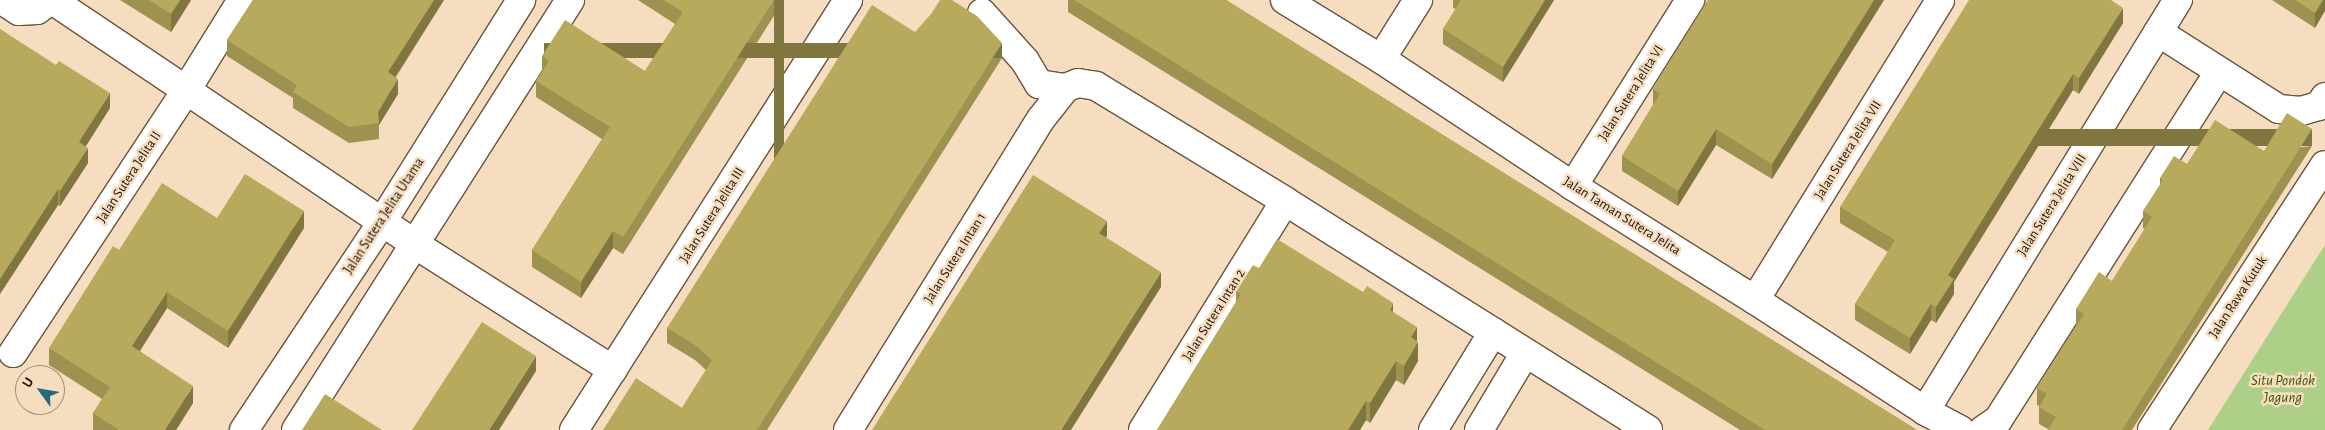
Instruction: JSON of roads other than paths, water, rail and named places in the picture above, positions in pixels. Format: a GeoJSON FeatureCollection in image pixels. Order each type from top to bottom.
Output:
{"type":"FeatureCollection","features":[{"type":"Feature","properties":{"kind":"street"},"geometry":{"type":"LineString","coordinates":[[2,4],[19,11],[37,10],[51,0],[185,92],[416,245],[613,370]]}},
{"type":"Feature","properties":{"kind":"street","name":"Jalan Sutera Jelita II"},"geometry":{"type":"LineString","coordinates":[[13,353],[185,92],[242,0]]}},
{"type":"Feature","properties":{"kind":"street","name":"Jalan Sutera Jelita Utama"},"geometry":{"type":"LineString","coordinates":[[244,430],[382,222],[521,0]]}},
{"type":"Feature","properties":{"kind":"street"},"geometry":{"type":"LineString","coordinates":[[296,430],[416,245],[570,0]]}},
{"type":"Feature","properties":{"kind":"street","name":"Jalan Sutera Jelita III"},"geometry":{"type":"LineString","coordinates":[[574,430],[848,0]]}},
{"type":"Feature","properties":{"kind":"street","name":"Jalan Taman Sutera Jelita"},"geometry":{"type":"LineString","coordinates":[[1285,0],[1381,59],[1573,186],[1755,300],[1925,411],[1960,430]]}},
{"type":"Feature","properties":{"kind":"street"},"geometry":{"type":"LineString","coordinates":[[1381,59],[1418,0]]}},
{"type":"Feature","properties":{"kind":"street","name":"Jalan Sutera Jelita VI"},"geometry":{"type":"LineString","coordinates":[[1573,186],[1690,0]]}},
{"type":"Feature","properties":{"kind":"street","name":"Jalan Sutera Jelita VII"},"geometry":{"type":"LineString","coordinates":[[1755,300],[1940,0]]}},
{"type":"Feature","properties":{"kind":"street","name":"Jalan Sutera Jelita VIII"},"geometry":{"type":"LineString","coordinates":[[1925,411],[2178,0]]}},
{"type":"Feature","properties":{"kind":"street"},"geometry":{"type":"LineString","coordinates":[[982,13],[1025,61],[1039,84],[1066,88],[1078,83],[1096,86],[1285,200],[1648,430]]}},
{"type":"Feature","properties":{"kind":"street"},"geometry":{"type":"LineString","coordinates":[[2158,32],[2279,109],[2301,112],[2319,106],[2325,97]]}},
{"type":"Feature","properties":{"kind":"street"},"geometry":{"type":"LineString","coordinates":[[1983,430],[1998,420],[2219,72]]}},
{"type":"Feature","properties":{"kind":"street","name":"Jalan Sutera Intan 1"},"geometry":{"type":"LineString","coordinates":[[848,430],[1041,118],[1066,88]]}},
{"type":"Feature","properties":{"kind":"street","name":"Jalan Rawa Kutuk"},"geometry":{"type":"LineString","coordinates":[[2152,430],[2325,165]]}},
{"type":"Feature","properties":{"kind":"street","name":"Jalan Sutera Intan 2"},"geometry":{"type":"LineString","coordinates":[[1143,430],[1285,200]]}},
{"type":"Feature","properties":{"kind":"street"},"geometry":{"type":"LineString","coordinates":[[1433,430],[1493,332]]}},
{"type":"Feature","properties":{"kind":"street"},"geometry":{"type":"LineString","coordinates":[[1479,430],[1525,353]]}},
{"type":"Feature","properties":{"kind":"water","name":"Situ Pondok Jagung"},"geometry":{"type":"Polygon","coordinates":[[[2325,245],[2325,430],[2208,430],[2290,300],[2325,245]]]}}]}
